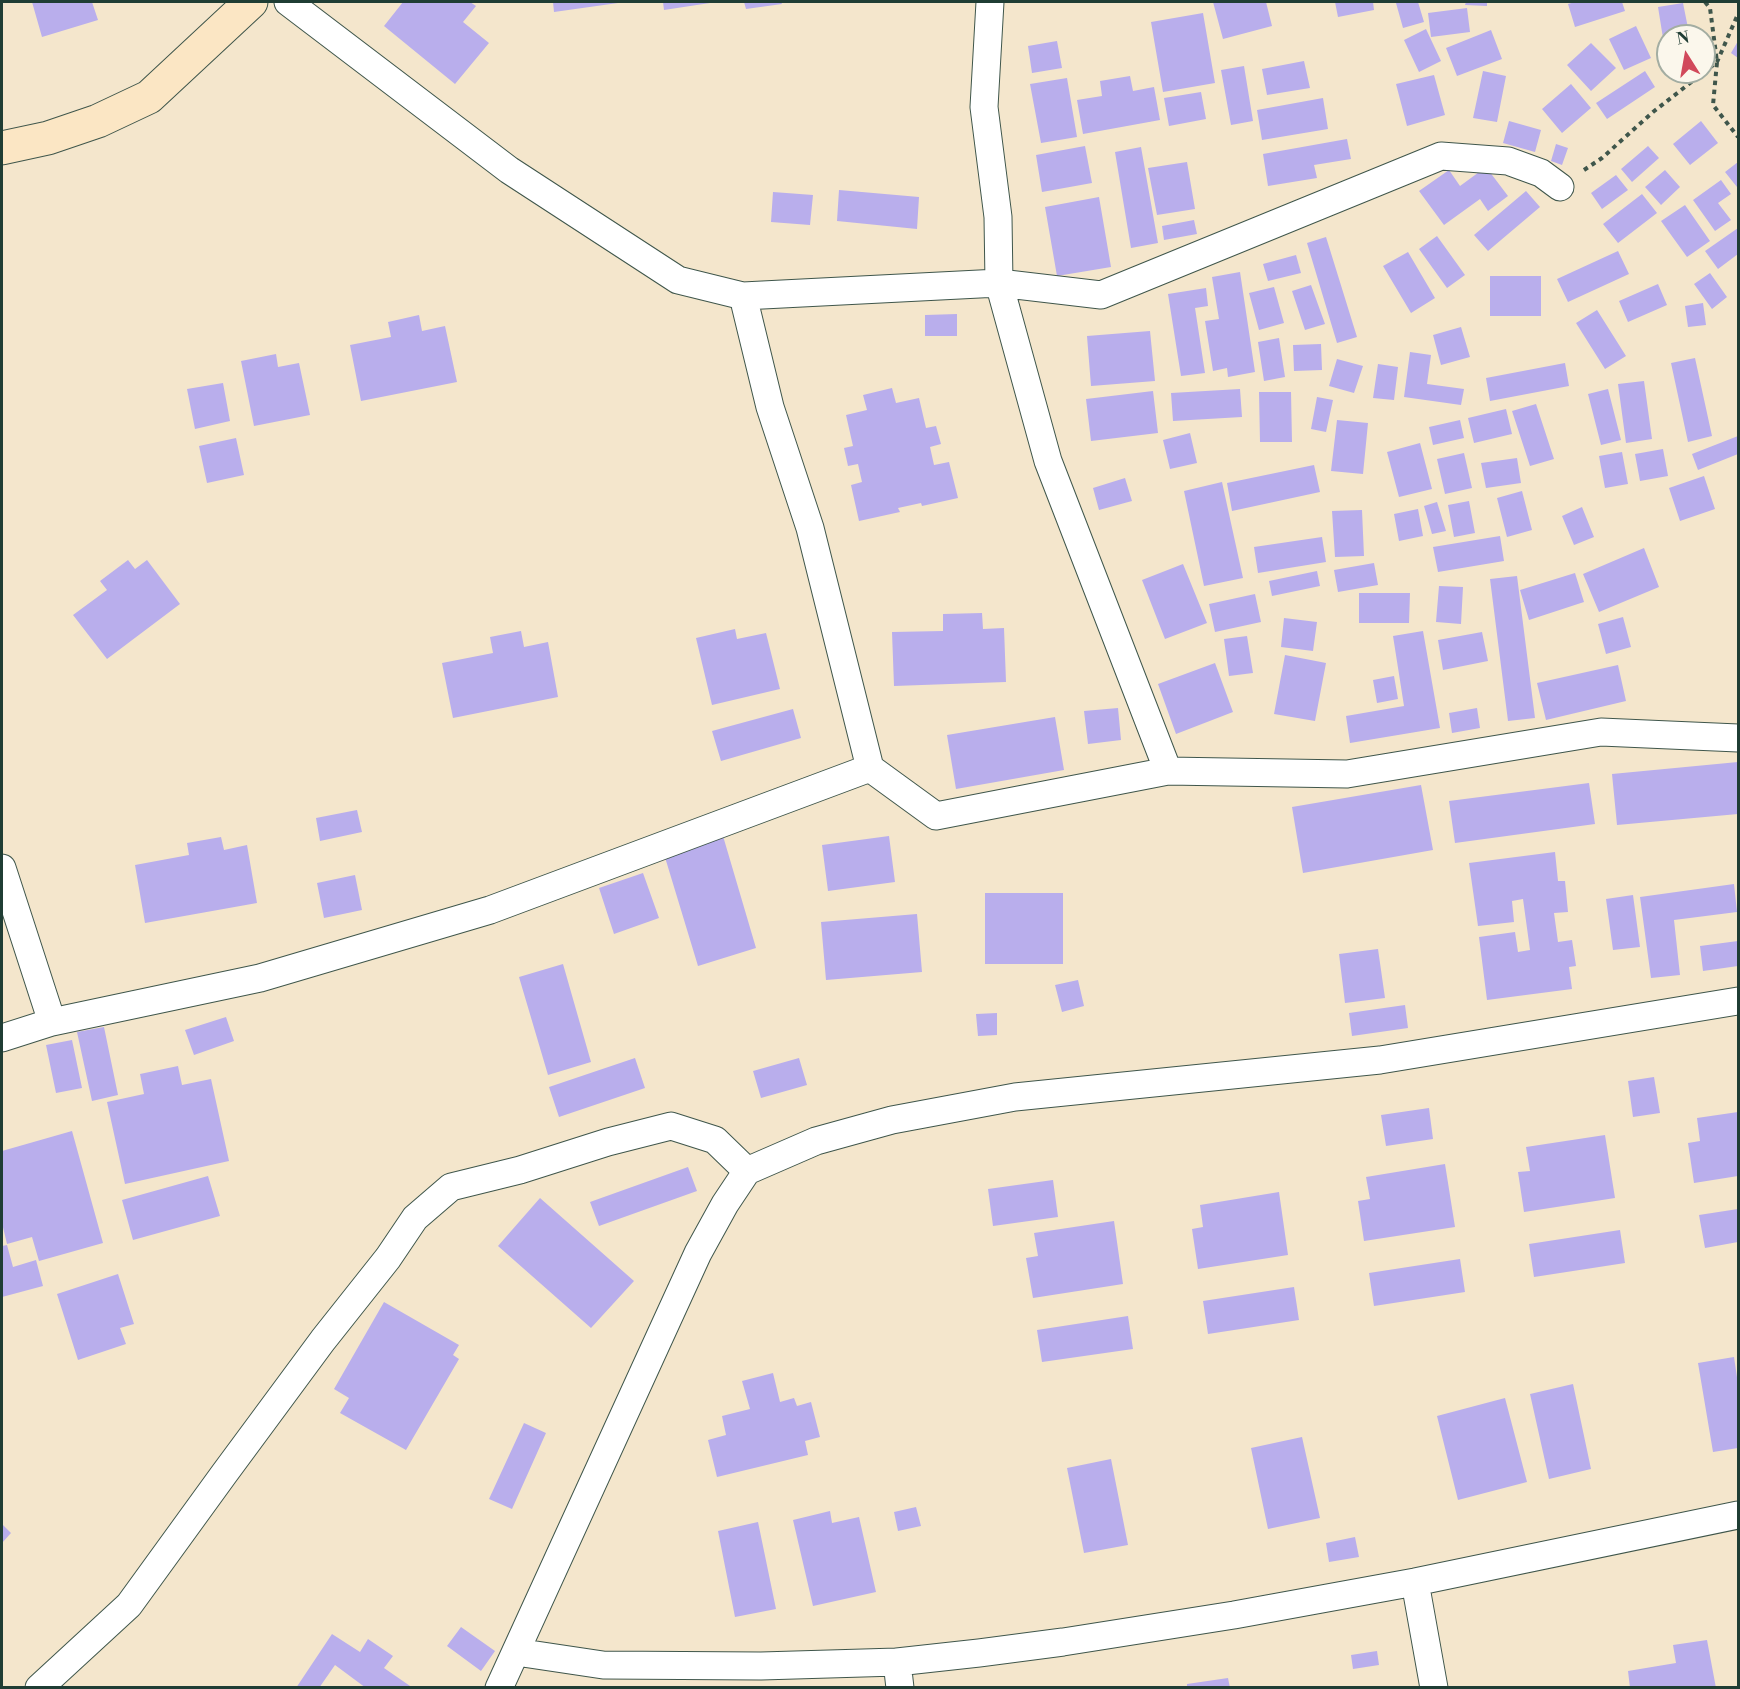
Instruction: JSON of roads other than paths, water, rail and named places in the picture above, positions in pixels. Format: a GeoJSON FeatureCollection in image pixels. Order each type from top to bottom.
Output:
{"type":"FeatureCollection","features":[{"type":"Feature","properties":{"kind":"street"},"geometry":{"type":"LineString","coordinates":[[2,147],[48,138],[98,121],[149,97],[251,2]]}},
{"type":"Feature","properties":{"kind":"street"},"geometry":{"type":"LineString","coordinates":[[288,2],[509,170],[678,279],[743,296],[999,284],[1101,295],[1441,156],[1508,160],[1541,173],[1560,187]]}},
{"type":"Feature","properties":{"kind":"street"},"geometry":{"type":"LineString","coordinates":[[990,2],[984,107],[998,217],[999,284],[1048,461],[1168,771]]}},
{"type":"Feature","properties":{"kind":"street"},"geometry":{"type":"LineString","coordinates":[[743,296],[770,407],[810,528],[870,768],[936,816],[1168,771],[1347,774],[1601,732],[1738,738]]}},
{"type":"Feature","properties":{"kind":"street"},"geometry":{"type":"LineString","coordinates":[[2,1038],[52,1022],[260,978],[490,910],[870,768]]}},
{"type":"Feature","properties":{"kind":"street"},"geometry":{"type":"LineString","coordinates":[[2,868],[52,1022]]}},
{"type":"Feature","properties":{"kind":"street"},"geometry":{"type":"LineString","coordinates":[[499,1688],[698,1252],[747,1171],[816,1142],[892,1120],[1014,1097],[1380,1060],[1738,1001]]}},
{"type":"Feature","properties":{"kind":"street"},"geometry":{"type":"LineString","coordinates":[[39,1688],[129,1605],[323,1340],[388,1258],[415,1218],[451,1187],[520,1170],[608,1142],[671,1126],[716,1140],[747,1171]]}},
{"type":"Feature","properties":{"kind":"street"},"geometry":{"type":"LineString","coordinates":[[516,1652],[603,1665],[761,1666],[898,1675],[1063,1642],[1234,1615],[1414,1582],[1738,1515]]}},
{"type":"Feature","properties":{"kind":"street"},"geometry":{"type":"LineString","coordinates":[[1414,1582],[1434,1688]]}}]}
